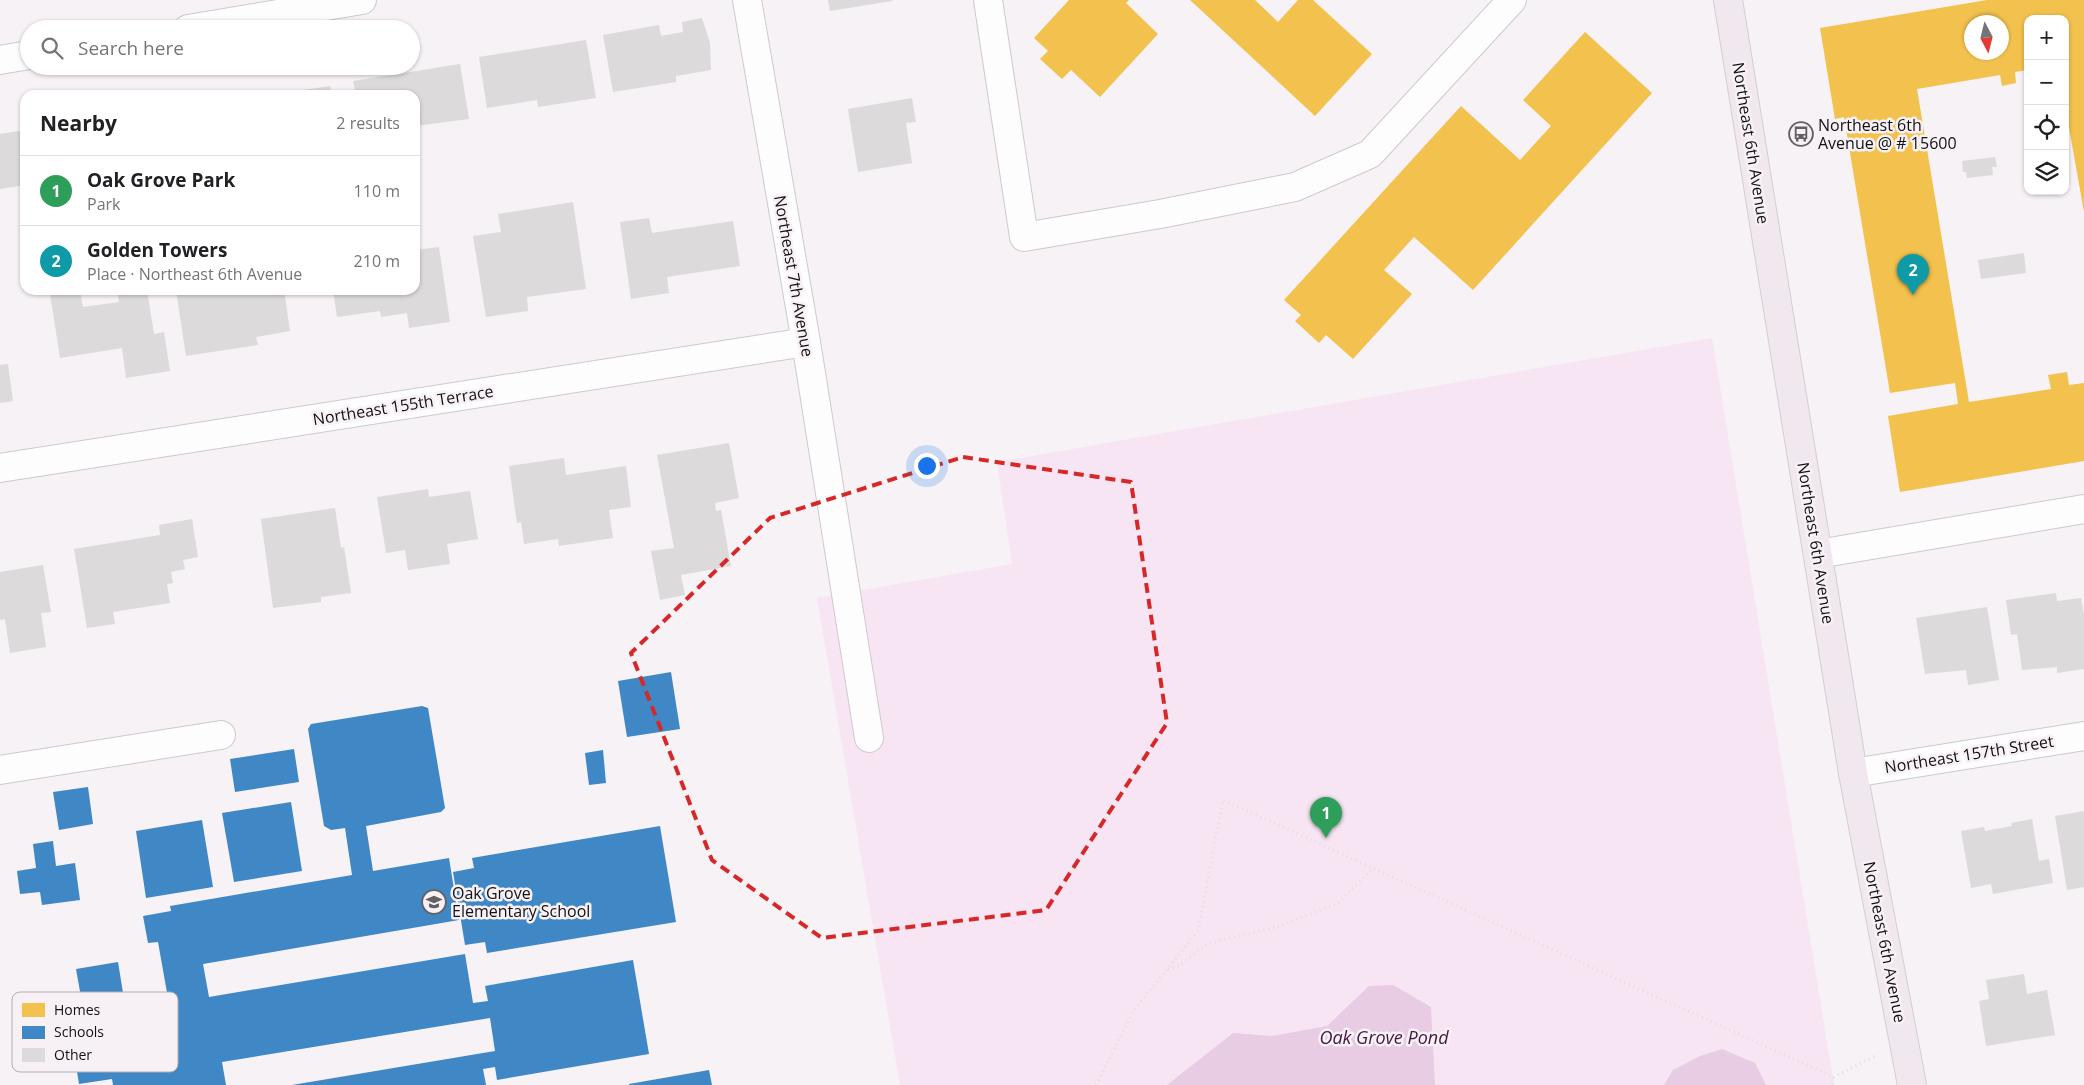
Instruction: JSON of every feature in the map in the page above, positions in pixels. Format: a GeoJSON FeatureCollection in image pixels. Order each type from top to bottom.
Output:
{"type":"FeatureCollection","features":[{"type":"Feature","properties":{"kind":"main road","name":"Northeast 6th Avenue"},"geometry":{"type":"LineString","coordinates":[[1731,1],[1853,772],[1912,1085]]}},
{"type":"Feature","properties":{"kind":"street"},"geometry":{"type":"LineString","coordinates":[[242,20],[362,0]]}},
{"type":"Feature","properties":{"kind":"street","name":"Northeast 7th Avenue"},"geometry":{"type":"LineString","coordinates":[[747,0],[806,342],[869,738]]}},
{"type":"Feature","properties":{"kind":"street"},"geometry":{"type":"LineString","coordinates":[[988,0],[1024,237],[1160,214],[1295,186],[1370,154],[1512,0]]}},
{"type":"Feature","properties":{"kind":"street"},"geometry":{"type":"LineString","coordinates":[[0,60],[20,57]]}},
{"type":"Feature","properties":{"kind":"street","name":"Northeast 155th Terrace"},"geometry":{"type":"LineString","coordinates":[[0,468],[806,342]]}},
{"type":"Feature","properties":{"kind":"street"},"geometry":{"type":"LineString","coordinates":[[1818,554],[2084,509]]}},
{"type":"Feature","properties":{"kind":"street"},"geometry":{"type":"LineString","coordinates":[[0,770],[221,735]]}},
{"type":"Feature","properties":{"kind":"street","name":"Northeast 157th Street"},"geometry":{"type":"LineString","coordinates":[[1853,772],[2084,736]]}},
{"type":"Feature","properties":{"kind":"path"},"geometry":{"type":"LineString","coordinates":[[1096,1085],[1134,1010],[1198,931],[1223,800],[1833,1077]]}},
{"type":"Feature","properties":{"kind":"path"},"geometry":{"type":"LineString","coordinates":[[1168,968],[1179,966],[1207,944],[1277,927],[1338,903],[1373,868]]}},
{"type":"Feature","properties":{"kind":"path"},"geometry":{"type":"LineString","coordinates":[[1833,1077],[1904,1042]]}},
{"type":"Feature","properties":{"kind":"path"},"geometry":{"type":"LineString","coordinates":[[1832,1085],[1833,1077]]}},
{"type":"Feature","properties":{"kind":"highlighted area"},"geometry":{"type":"Polygon","coordinates":[[[963,457],[1131,482],[1167,723],[1046,910],[822,938],[712,860],[631,653],[770,518],[963,457]]]}},
{"type":"Feature","properties":{"kind":"shaded area"},"geometry":{"type":"Polygon","coordinates":[[[1712,338],[1834,1085],[900,1085],[817,598],[1012,564],[997,462],[1712,338]]]}},
{"type":"Feature","properties":{"kind":"water","name":"Oak Grove Pond"},"geometry":{"type":"Polygon","coordinates":[[[1393,985],[1431,1007],[1435,1085],[1167,1085],[1233,1033],[1272,1036],[1327,1026],[1369,986],[1393,985]]]}},
{"type":"Feature","properties":{"kind":"water"},"geometry":{"type":"Polygon","coordinates":[[[1722,1049],[1755,1063],[1766,1085],[1664,1085],[1673,1070],[1700,1056],[1722,1049]]]}},
{"type":"Feature","properties":{"kind":"building: Homes"},"geometry":{"type":"Polygon","coordinates":[[[1069,0],[1129,0],[1126,3],[1158,34],[1100,97],[1071,70],[1062,79],[1040,59],[1048,51],[1034,38],[1069,0]]]}},
{"type":"Feature","properties":{"kind":"building: Homes"},"geometry":{"type":"Polygon","coordinates":[[[1190,0],[1255,0],[1278,22],[1298,0],[1313,0],[1372,54],[1315,116],[1190,0]]]}},
{"type":"Feature","properties":{"kind":"building: Homes"},"geometry":{"type":"Polygon","coordinates":[[[1987,0],[2084,0],[2084,212],[2069,128],[2069,15],[2024,15],[2024,71],[2015,72],[2016,83],[2002,86],[2000,75],[1917,89],[1969,402],[2051,389],[2048,375],[2067,372],[2069,385],[2084,383],[2084,461],[1900,492],[1888,416],[1958,404],[1955,383],[1890,393],[1844,117],[1835,119],[1820,28],[1987,0]]]}},
{"type":"Feature","properties":{"kind":"building: Homes"},"geometry":{"type":"Polygon","coordinates":[[[1585,32],[1652,93],[1473,290],[1414,237],[1384,270],[1412,294],[1353,359],[1326,335],[1319,343],[1295,321],[1301,315],[1284,300],[1461,106],[1520,160],[1551,126],[1523,100],[1585,32]]]}},
{"type":"Feature","properties":{"kind":"building: Schools"},"geometry":{"type":"Polygon","coordinates":[[[671,672],[680,729],[627,737],[618,681],[671,672]]]}},
{"type":"Feature","properties":{"kind":"building: Schools"},"geometry":{"type":"Polygon","coordinates":[[[422,706],[428,708],[445,808],[441,812],[366,826],[373,871],[449,858],[459,920],[203,964],[209,997],[465,954],[473,1003],[488,1001],[485,986],[633,960],[649,1054],[497,1080],[495,1067],[483,1069],[486,1085],[292,1085],[495,1051],[490,1018],[222,1062],[226,1085],[113,1085],[112,1079],[79,1084],[77,1072],[178,1072],[178,992],[167,992],[158,942],[148,943],[143,916],[171,911],[170,906],[352,875],[345,828],[331,830],[324,826],[308,729],[311,724],[422,706]]]}},
{"type":"Feature","properties":{"kind":"building: Schools"},"geometry":{"type":"Polygon","coordinates":[[[294,749],[299,782],[235,792],[230,759],[294,749]]]}},
{"type":"Feature","properties":{"kind":"building: Schools"},"geometry":{"type":"Polygon","coordinates":[[[603,750],[606,783],[589,785],[585,753],[603,750]]]}},
{"type":"Feature","properties":{"kind":"building: Schools"},"geometry":{"type":"Polygon","coordinates":[[[88,787],[93,824],[59,830],[53,792],[88,787]]]}},
{"type":"Feature","properties":{"kind":"building: Schools"},"geometry":{"type":"Polygon","coordinates":[[[291,802],[302,871],[234,882],[222,813],[291,802]]]}},
{"type":"Feature","properties":{"kind":"building: Schools"},"geometry":{"type":"Polygon","coordinates":[[[202,820],[213,887],[146,898],[136,831],[202,820]]]}},
{"type":"Feature","properties":{"kind":"building: Schools"},"geometry":{"type":"Polygon","coordinates":[[[660,826],[676,922],[487,953],[485,942],[465,945],[453,872],[474,868],[472,858],[660,826]]]}},
{"type":"Feature","properties":{"kind":"building: Schools"},"geometry":{"type":"Polygon","coordinates":[[[53,841],[56,866],[75,863],[80,900],[42,905],[40,892],[20,894],[17,871],[36,868],[33,844],[53,841]]]}},
{"type":"Feature","properties":{"kind":"building: Schools"},"geometry":{"type":"Polygon","coordinates":[[[118,962],[123,992],[80,992],[76,969],[118,962]]]}},
{"type":"Feature","properties":{"kind":"building: Schools"},"geometry":{"type":"Polygon","coordinates":[[[709,1070],[712,1085],[629,1085],[629,1084],[709,1070]]]}},
{"type":"Feature","properties":{"kind":"building: Other"},"geometry":{"type":"Polygon","coordinates":[[[828,0],[892,0],[892,1],[830,11],[828,0]]]}},
{"type":"Feature","properties":{"kind":"building: Other"},"geometry":{"type":"Polygon","coordinates":[[[702,18],[710,43],[711,70],[676,76],[676,82],[613,92],[603,35],[659,25],[661,36],[683,32],[682,22],[702,18]]]}},
{"type":"Feature","properties":{"kind":"building: Other"},"geometry":{"type":"Polygon","coordinates":[[[586,40],[596,98],[538,107],[537,100],[487,108],[479,57],[586,40]]]}},
{"type":"Feature","properties":{"kind":"building: Other"},"geometry":{"type":"Polygon","coordinates":[[[460,64],[469,119],[420,125],[420,90],[355,90],[353,81],[391,75],[420,75],[420,70],[460,64]]]}},
{"type":"Feature","properties":{"kind":"building: Other"},"geometry":{"type":"Polygon","coordinates":[[[330,86],[330,90],[304,90],[330,86]]]}},
{"type":"Feature","properties":{"kind":"building: Other"},"geometry":{"type":"Polygon","coordinates":[[[912,98],[916,122],[906,123],[912,163],[858,172],[848,109],[912,98]]]}},
{"type":"Feature","properties":{"kind":"building: Other"},"geometry":{"type":"Polygon","coordinates":[[[20,131],[20,186],[0,189],[0,134],[20,131]]]}},
{"type":"Feature","properties":{"kind":"building: Other"},"geometry":{"type":"Polygon","coordinates":[[[1995,157],[1997,167],[1992,167],[1993,175],[1967,178],[1966,172],[1963,172],[1962,161],[1995,157]]]}},
{"type":"Feature","properties":{"kind":"building: Other"},"geometry":{"type":"Polygon","coordinates":[[[573,202],[586,289],[527,297],[528,311],[486,317],[473,236],[501,232],[498,214],[573,202]]]}},
{"type":"Feature","properties":{"kind":"building: Other"},"geometry":{"type":"Polygon","coordinates":[[[649,218],[652,233],[733,221],[740,266],[667,277],[669,293],[631,299],[620,222],[649,218]]]}},
{"type":"Feature","properties":{"kind":"building: Other"},"geometry":{"type":"Polygon","coordinates":[[[439,247],[450,322],[409,328],[407,313],[381,317],[380,311],[337,317],[334,295],[420,295],[420,249],[439,247]]]}},
{"type":"Feature","properties":{"kind":"building: Other"},"geometry":{"type":"Polygon","coordinates":[[[2024,253],[2026,273],[1981,279],[1978,260],[2024,253]]]}},
{"type":"Feature","properties":{"kind":"building: Other"},"geometry":{"type":"Polygon","coordinates":[[[50,295],[81,295],[83,307],[119,302],[118,295],[148,295],[154,334],[164,332],[170,371],[126,378],[122,348],[60,358],[50,295]]]}},
{"type":"Feature","properties":{"kind":"building: Other"},"geometry":{"type":"Polygon","coordinates":[[[177,295],[285,295],[290,331],[256,337],[258,345],[186,356],[177,295]]]}},
{"type":"Feature","properties":{"kind":"building: Other"},"geometry":{"type":"Polygon","coordinates":[[[8,364],[13,401],[0,403],[0,365],[8,364]]]}},
{"type":"Feature","properties":{"kind":"building: Other"},"geometry":{"type":"Polygon","coordinates":[[[729,443],[739,498],[715,503],[716,511],[721,510],[731,566],[681,575],[685,595],[660,600],[651,551],[674,548],[657,455],[729,443]]]}},
{"type":"Feature","properties":{"kind":"building: Other"},"geometry":{"type":"Polygon","coordinates":[[[564,458],[566,475],[626,466],[631,507],[609,510],[613,538],[559,546],[558,539],[524,544],[521,522],[517,523],[509,466],[564,458]]]}},
{"type":"Feature","properties":{"kind":"building: Other"},"geometry":{"type":"Polygon","coordinates":[[[428,489],[429,497],[470,491],[478,539],[447,544],[450,564],[408,570],[405,550],[386,553],[377,497],[428,489]]]}},
{"type":"Feature","properties":{"kind":"building: Other"},"geometry":{"type":"Polygon","coordinates":[[[335,508],[341,548],[344,547],[351,593],[321,597],[321,602],[273,608],[261,519],[335,508]]]}},
{"type":"Feature","properties":{"kind":"building: Other"},"geometry":{"type":"Polygon","coordinates":[[[192,519],[198,557],[183,560],[185,569],[171,572],[173,583],[167,584],[170,603],[113,612],[115,624],[87,628],[74,549],[160,535],[159,525],[192,519]]]}},
{"type":"Feature","properties":{"kind":"building: Other"},"geometry":{"type":"Polygon","coordinates":[[[43,565],[51,612],[41,613],[46,647],[10,653],[5,619],[0,620],[0,572],[43,565]]]}},
{"type":"Feature","properties":{"kind":"building: Other"},"geometry":{"type":"Polygon","coordinates":[[[2056,593],[2057,601],[2081,598],[2084,615],[2084,669],[2057,673],[2057,667],[2022,670],[2017,634],[2011,635],[2006,600],[2056,593]]]}},
{"type":"Feature","properties":{"kind":"building: Other"},"geometry":{"type":"Polygon","coordinates":[[[1987,607],[1999,680],[1968,685],[1966,670],[1925,674],[1916,618],[1987,607]]]}},
{"type":"Feature","properties":{"kind":"building: Other"},"geometry":{"type":"Polygon","coordinates":[[[2084,811],[2084,887],[2067,890],[2055,816],[2084,811]]]}},
{"type":"Feature","properties":{"kind":"building: Other"},"geometry":{"type":"Polygon","coordinates":[[[2032,819],[2039,861],[2049,859],[2053,883],[1993,894],[1991,884],[1971,888],[1961,831],[1984,827],[1985,831],[2012,826],[2011,823],[2032,819]]]}},
{"type":"Feature","properties":{"kind":"building: Other"},"geometry":{"type":"Polygon","coordinates":[[[2024,974],[2027,994],[2047,990],[2055,1035],[1986,1046],[1979,1001],[1989,999],[1986,980],[2024,974]]]}},
{"type":"Feature","properties":{"kind":"place","name":"Northeast 6th Avenue @ # 15600"},"geometry":{"type":"Point","coordinates":[1801,134]}},
{"type":"Feature","properties":{"kind":"place","name":"Golden Towers"},"geometry":{"type":"Point","coordinates":[1913,295]}},
{"type":"Feature","properties":{"kind":"place","name":"Oak Grove Park"},"geometry":{"type":"Point","coordinates":[1326,838]}},
{"type":"Feature","properties":{"kind":"place","name":"Oak Grove Elementary School"},"geometry":{"type":"Point","coordinates":[434,902]}}]}
